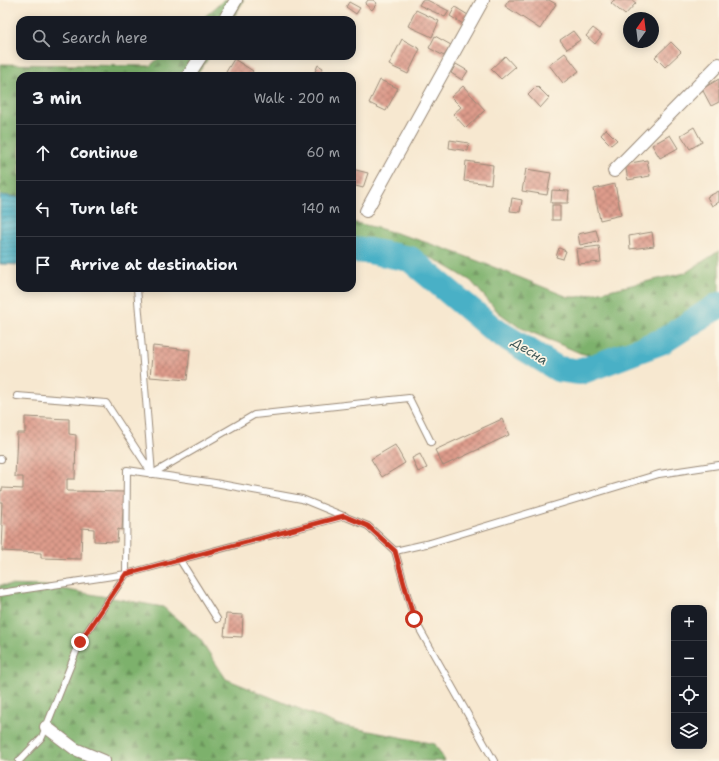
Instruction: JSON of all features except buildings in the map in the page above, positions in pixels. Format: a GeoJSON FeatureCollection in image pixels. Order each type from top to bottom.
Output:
{"type":"FeatureCollection","features":[{"type":"Feature","properties":{"kind":"street"},"geometry":{"type":"LineString","coordinates":[[226,16],[236,0]]}},
{"type":"Feature","properties":{"kind":"street"},"geometry":{"type":"LineString","coordinates":[[366,211],[483,0]]}},
{"type":"Feature","properties":{"kind":"street"},"geometry":{"type":"LineString","coordinates":[[190,72],[198,60]]}},
{"type":"Feature","properties":{"kind":"street"},"geometry":{"type":"LineString","coordinates":[[614,171],[719,64]]}},
{"type":"Feature","properties":{"kind":"street"},"geometry":{"type":"LineString","coordinates":[[46,727],[75,749],[104,761]]}},
{"type":"Feature","properties":{"kind":"lane"},"geometry":{"type":"LineString","coordinates":[[137,292],[152,474]]}},
{"type":"Feature","properties":{"kind":"lane"},"geometry":{"type":"LineString","coordinates":[[17,396],[106,403],[152,474]]}},
{"type":"Feature","properties":{"kind":"lane"},"geometry":{"type":"LineString","coordinates":[[152,474],[254,416],[409,398],[431,442]]}},
{"type":"Feature","properties":{"kind":"lane"},"geometry":{"type":"LineString","coordinates":[[395,551],[430,543],[660,474],[719,465]]}},
{"type":"Feature","properties":{"kind":"lane"},"geometry":{"type":"LineString","coordinates":[[20,761],[42,737],[80,642],[126,574],[127,470],[215,483],[302,499],[368,526],[395,551],[414,619],[494,761]]}},
{"type":"Feature","properties":{"kind":"lane"},"geometry":{"type":"LineString","coordinates":[[0,593],[126,574],[344,516]]}},
{"type":"Feature","properties":{"kind":"lane"},"geometry":{"type":"LineString","coordinates":[[180,560],[217,619]]}},
{"type":"Feature","properties":{"kind":"green space"},"geometry":{"type":"Polygon","coordinates":[[[224,0],[244,0],[234,16],[206,16],[224,0]]]}},
{"type":"Feature","properties":{"kind":"green space"},"geometry":{"type":"Polygon","coordinates":[[[157,60],[207,60],[199,72],[16,72],[16,197],[0,195],[0,64],[150,66],[157,60]]]}},
{"type":"Feature","properties":{"kind":"green space"},"geometry":{"type":"Polygon","coordinates":[[[356,223],[435,245],[568,297],[578,297],[685,273],[719,251],[719,315],[657,345],[606,357],[592,356],[580,353],[519,327],[498,312],[471,281],[436,260],[412,250],[400,247],[356,242],[356,223]]]}},
{"type":"Feature","properties":{"kind":"green space"},"geometry":{"type":"Polygon","coordinates":[[[0,585],[45,586],[163,607],[200,639],[226,679],[339,725],[435,744],[445,761],[0,761],[0,585]]]}},
{"type":"Feature","properties":{"kind":"water"},"geometry":{"type":"Polygon","coordinates":[[[0,195],[16,197],[16,265],[0,264],[0,195]]]}},
{"type":"Feature","properties":{"kind":"waterway","name":"Десна"},"geometry":{"type":"LineString","coordinates":[[356,250],[369,251],[410,259],[493,329],[558,369],[580,372],[663,341],[719,305]]}},
{"type":"Feature","properties":{"kind":"route"},"geometry":{"type":"LineString","coordinates":[[80,642],[126,574],[344,516],[368,526],[395,551],[414,619]]}}]}
